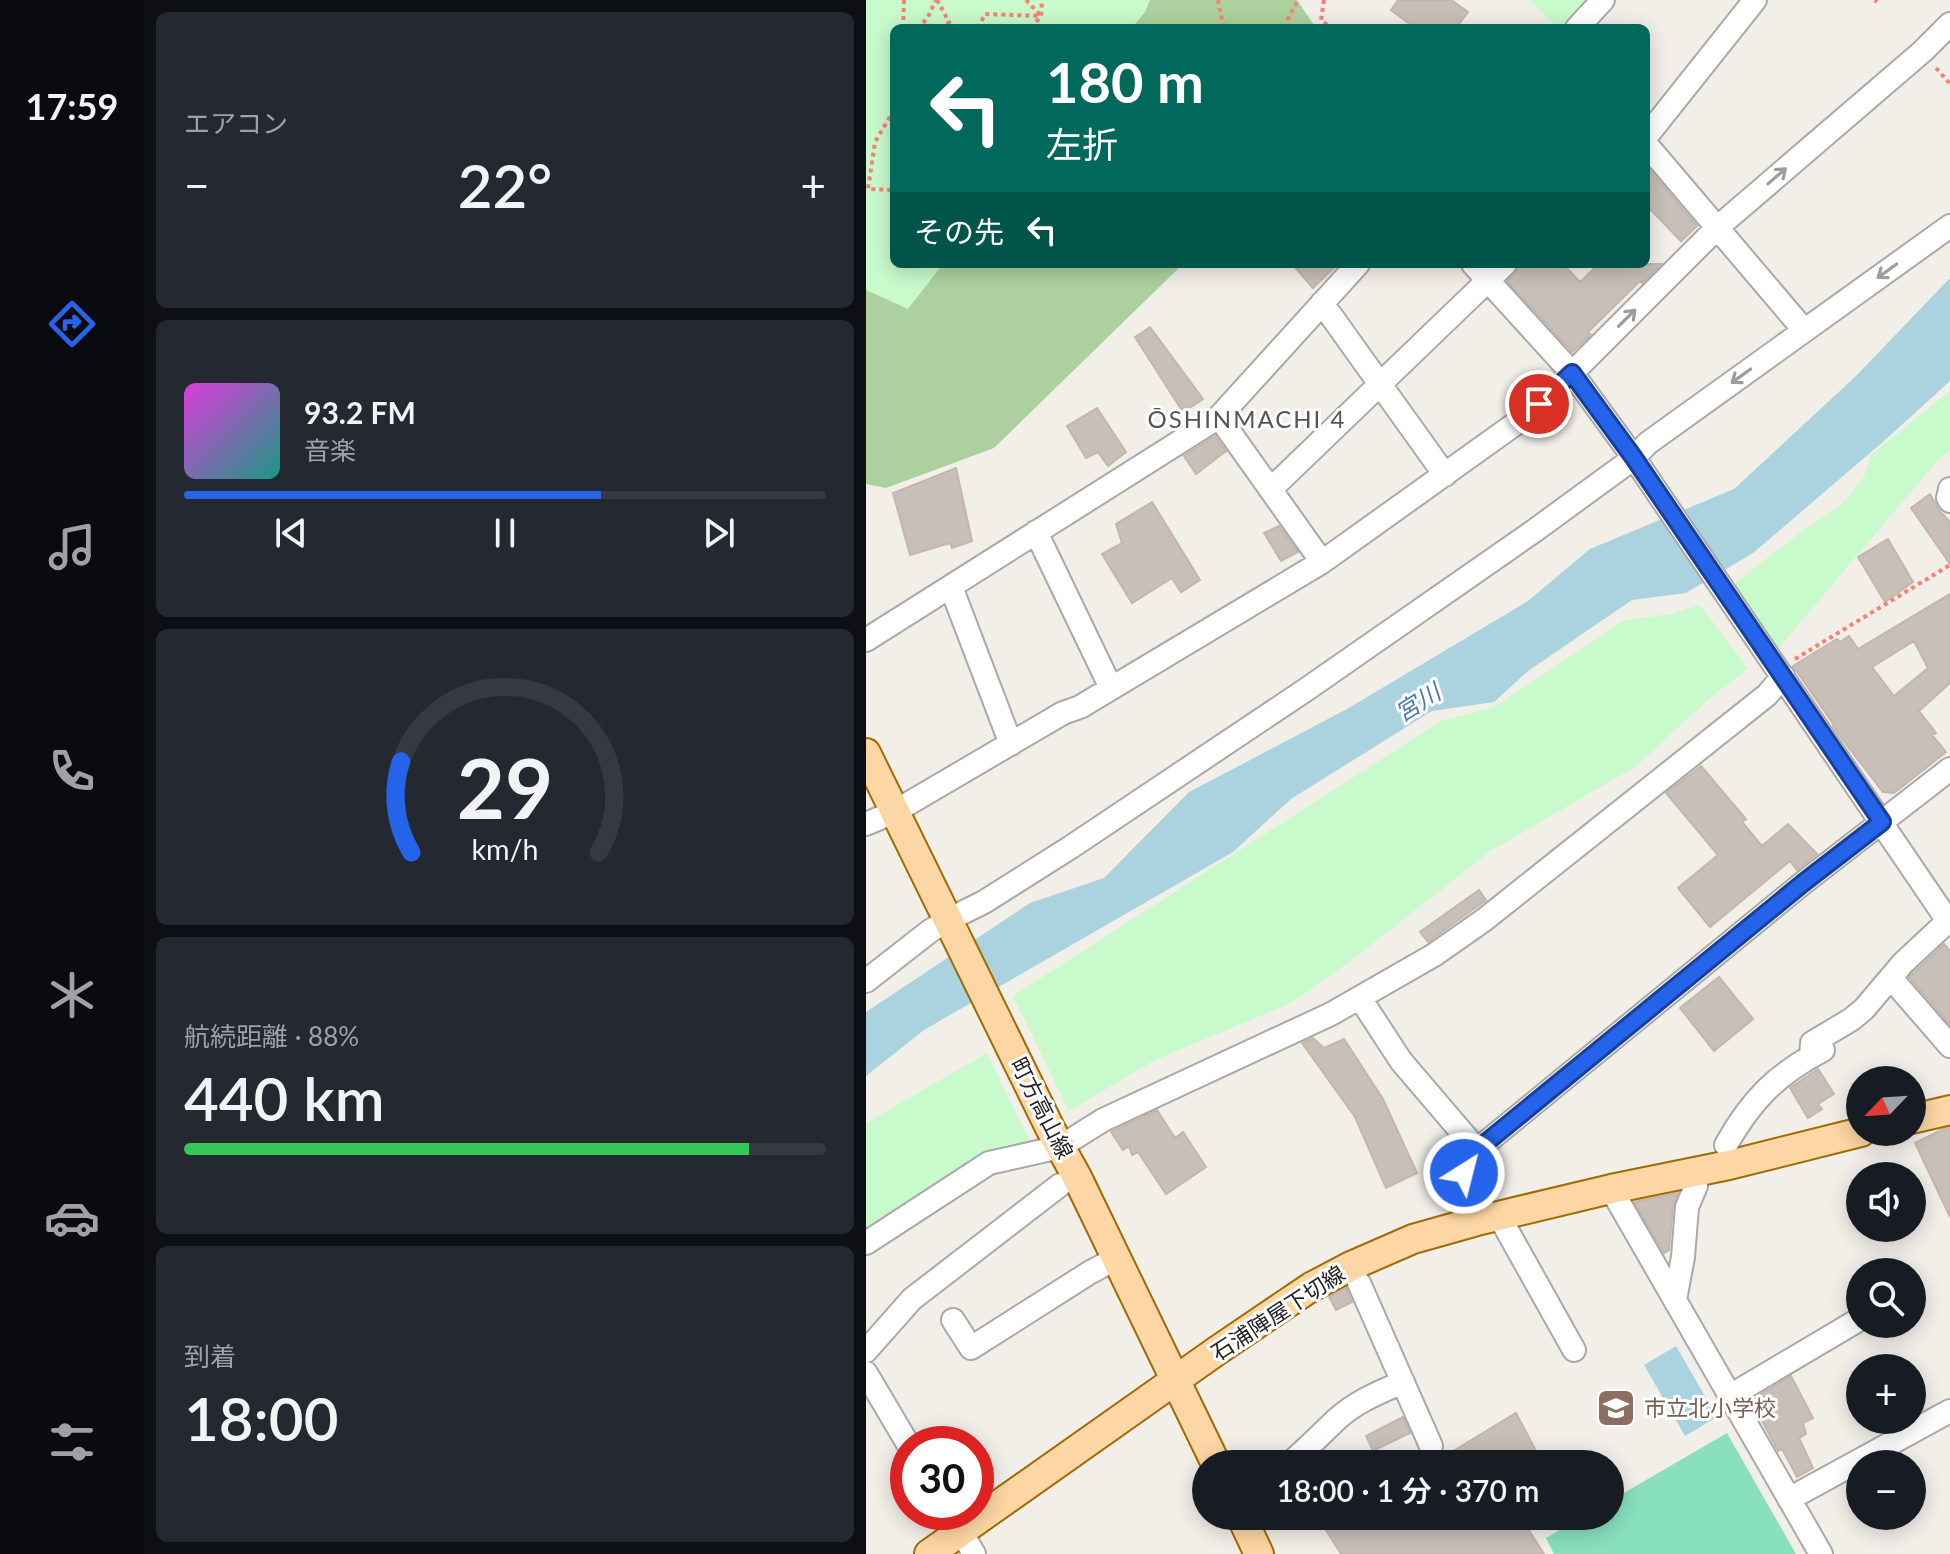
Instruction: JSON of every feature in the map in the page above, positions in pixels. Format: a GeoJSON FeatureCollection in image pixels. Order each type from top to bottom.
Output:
{"type":"FeatureCollection","features":[{"type":"Feature","properties":{"kind":"main road","name":"町方高山線"},"geometry":{"type":"LineString","coordinates":[[866,753],[1209,1450]]}},
{"type":"Feature","properties":{"kind":"main road"},"geometry":{"type":"LineString","coordinates":[[1926,1116],[1950,1110]]}},
{"type":"Feature","properties":{"kind":"main road","name":"石浦陣屋下切線"},"geometry":{"type":"LineString","coordinates":[[929,1554],[1311,1287],[1351,1266],[1413,1239],[1488,1218],[1846,1136]]}},
{"type":"Feature","properties":{"kind":"main road"},"geometry":{"type":"LineString","coordinates":[[1248,1530],[1259,1554]]}},
{"type":"Feature","properties":{"kind":"street"},"geometry":{"type":"LineString","coordinates":[[1581,24],[1603,0]]}},
{"type":"Feature","properties":{"kind":"street"},"geometry":{"type":"LineString","coordinates":[[1650,132],[1755,0]]}},
{"type":"Feature","properties":{"kind":"street"},"geometry":{"type":"LineString","coordinates":[[866,824],[894,812],[1063,713],[1080,707],[1322,562],[1522,419],[1718,227],[1923,51],[1950,24]]}},
{"type":"Feature","properties":{"kind":"street"},"geometry":{"type":"LineString","coordinates":[[1650,149],[1804,330]]}},
{"type":"Feature","properties":{"kind":"street"},"geometry":{"type":"LineString","coordinates":[[866,981],[930,931],[950,924],[1189,769],[1638,463],[1648,443],[1950,226]]}},
{"type":"Feature","properties":{"kind":"street"},"geometry":{"type":"LineString","coordinates":[[866,640],[1219,417],[1354,268]]}},
{"type":"Feature","properties":{"kind":"street"},"geometry":{"type":"LineString","coordinates":[[1271,489],[1380,385],[1480,272],[1572,373],[1638,463],[1949,923],[1903,963],[1864,1009],[1812,1043],[1811,1056]]}},
{"type":"Feature","properties":{"kind":"street"},"geometry":{"type":"LineString","coordinates":[[1322,303],[1445,475]]}},
{"type":"Feature","properties":{"kind":"street"},"geometry":{"type":"LineString","coordinates":[[1219,417],[1322,562]]}},
{"type":"Feature","properties":{"kind":"street"},"geometry":{"type":"LineString","coordinates":[[1950,489],[1950,501]]}},
{"type":"Feature","properties":{"kind":"street"},"geometry":{"type":"LineString","coordinates":[[1036,532],[1111,688]]}},
{"type":"Feature","properties":{"kind":"street"},"geometry":{"type":"LineString","coordinates":[[951,587],[1011,744]]}},
{"type":"Feature","properties":{"kind":"street"},"geometry":{"type":"LineString","coordinates":[[866,1243],[989,1163],[1103,1120],[1297,1031],[1434,955],[1484,920],[1767,695],[1778,669]]}},
{"type":"Feature","properties":{"kind":"street"},"geometry":{"type":"LineString","coordinates":[[1574,1350],[1488,1218],[1464,1173],[1468,1159],[1803,883],[1950,769]]}},
{"type":"Feature","properties":{"kind":"street"},"geometry":{"type":"LineString","coordinates":[[1891,978],[1950,1046]]}},
{"type":"Feature","properties":{"kind":"street"},"geometry":{"type":"LineString","coordinates":[[1360,998],[1401,1061],[1477,1150]]}},
{"type":"Feature","properties":{"kind":"street"},"geometry":{"type":"LineString","coordinates":[[1726,1145],[1740,1120],[1781,1076],[1833,1045]]}},
{"type":"Feature","properties":{"kind":"street"},"geometry":{"type":"LineString","coordinates":[[1675,1300],[1683,1257],[1687,1207],[1696,1186],[1697,1171]]}},
{"type":"Feature","properties":{"kind":"street"},"geometry":{"type":"LineString","coordinates":[[866,1351],[912,1299],[1060,1185]]}},
{"type":"Feature","properties":{"kind":"street"},"geometry":{"type":"LineString","coordinates":[[1611,1189],[1821,1554]]}},
{"type":"Feature","properties":{"kind":"street"},"geometry":{"type":"LineString","coordinates":[[953,1320],[971,1348],[1117,1258]]}},
{"type":"Feature","properties":{"kind":"street"},"geometry":{"type":"LineString","coordinates":[[1359,1283],[1431,1446]]}},
{"type":"Feature","properties":{"kind":"street"},"geometry":{"type":"LineString","coordinates":[[1730,1396],[1846,1327]]}},
{"type":"Feature","properties":{"kind":"street"},"geometry":{"type":"LineString","coordinates":[[866,1373],[897,1426]]}},
{"type":"Feature","properties":{"kind":"street"},"geometry":{"type":"LineString","coordinates":[[1307,1450],[1348,1410],[1403,1382]]}},
{"type":"Feature","properties":{"kind":"street"},"geometry":{"type":"LineString","coordinates":[[1789,1499],[1950,1411]]}},
{"type":"Feature","properties":{"kind":"path"},"geometry":{"type":"LineString","coordinates":[[903,24],[904,0]]}},
{"type":"Feature","properties":{"kind":"path"},"geometry":{"type":"LineString","coordinates":[[921,24],[936,0]]}},
{"type":"Feature","properties":{"kind":"path"},"geometry":{"type":"LineString","coordinates":[[936,0],[948,24]]}},
{"type":"Feature","properties":{"kind":"path"},"geometry":{"type":"LineString","coordinates":[[1026,0],[1041,16]]}},
{"type":"Feature","properties":{"kind":"path"},"geometry":{"type":"LineString","coordinates":[[1034,24],[1041,16],[1042,0]]}},
{"type":"Feature","properties":{"kind":"path"},"geometry":{"type":"LineString","coordinates":[[1218,0],[1223,24]]}},
{"type":"Feature","properties":{"kind":"path"},"geometry":{"type":"LineString","coordinates":[[1289,24],[1298,0]]}},
{"type":"Feature","properties":{"kind":"path"},"geometry":{"type":"LineString","coordinates":[[1324,0],[1321,20],[1326,24]]}},
{"type":"Feature","properties":{"kind":"path"},"geometry":{"type":"LineString","coordinates":[[980,24],[985,14],[1041,16]]}},
{"type":"Feature","properties":{"kind":"path"},"geometry":{"type":"LineString","coordinates":[[890,117],[875,142],[868,189],[890,190]]}},
{"type":"Feature","properties":{"kind":"path"},"geometry":{"type":"LineString","coordinates":[[1778,669],[1950,565]]}},
{"type":"Feature","properties":{"kind":"green space"},"geometry":{"type":"Polygon","coordinates":[[[866,0],[1297,0],[1313,24],[890,24],[890,268],[1179,268],[994,448],[886,488],[866,484],[866,0]]]}},
{"type":"Feature","properties":{"kind":"green space"},"geometry":{"type":"Polygon","coordinates":[[[866,0],[1150,0],[1135,24],[890,24],[890,268],[940,268],[908,309],[866,290],[866,0]]]}},
{"type":"Feature","properties":{"kind":"green space"},"geometry":{"type":"Polygon","coordinates":[[[1529,0],[1586,0],[1565,24],[1554,24],[1529,0]]]}},
{"type":"Feature","properties":{"kind":"green space"},"geometry":{"type":"Polygon","coordinates":[[[1950,391],[1950,451],[1939,459],[1777,650],[1733,585],[1841,505],[1864,477],[1871,455],[1950,391]]]}},
{"type":"Feature","properties":{"kind":"green space"},"geometry":{"type":"Polygon","coordinates":[[[1700,605],[1748,669],[1718,691],[1635,767],[1489,852],[1348,963],[1291,1003],[1155,1060],[1069,1111],[1013,996],[1441,721],[1494,707],[1623,621],[1670,614],[1700,605]]]}},
{"type":"Feature","properties":{"kind":"green space"},"geometry":{"type":"Polygon","coordinates":[[[987,1053],[1030,1142],[1002,1155],[866,1235],[866,1123],[987,1053]]]}},
{"type":"Feature","properties":{"kind":"green space"},"geometry":{"type":"Polygon","coordinates":[[[1727,1433],[1796,1554],[1554,1554],[1546,1538],[1560,1530],[1624,1530],[1624,1493],[1727,1433]]]}},
{"type":"Feature","properties":{"kind":"water","name":"宮川"},"geometry":{"type":"Polygon","coordinates":[[[1950,278],[1950,381],[1753,553],[1686,593],[1632,600],[1528,671],[1494,702],[1432,711],[1291,799],[1233,852],[924,1030],[866,1076],[866,1012],[1030,903],[1104,878],[1189,792],[1347,709],[1528,601],[1590,549],[1734,489],[1856,376],[1950,278]]]}},
{"type":"Feature","properties":{"kind":"water"},"geometry":{"type":"Polygon","coordinates":[[[1676,1346],[1717,1417],[1685,1436],[1644,1365],[1676,1346]]]}},
{"type":"Feature","properties":{"kind":"building"},"geometry":{"type":"Polygon","coordinates":[[[1398,0],[1451,0],[1468,12],[1459,24],[1410,24],[1391,10],[1398,0]]]}},
{"type":"Feature","properties":{"kind":"building"},"geometry":{"type":"Polygon","coordinates":[[[1650,171],[1697,226],[1681,241],[1650,209],[1650,171]]]}},
{"type":"Feature","properties":{"kind":"building"},"geometry":{"type":"Polygon","coordinates":[[[1650,264],[1661,264],[1588,332],[1591,335],[1572,352],[1507,281],[1517,268],[1567,268],[1580,282],[1595,268],[1650,268],[1650,264]]]}},
{"type":"Feature","properties":{"kind":"building"},"geometry":{"type":"Polygon","coordinates":[[[1296,268],[1334,268],[1313,288],[1296,268]]]}},
{"type":"Feature","properties":{"kind":"building"},"geometry":{"type":"Polygon","coordinates":[[[1150,327],[1203,399],[1183,412],[1135,337],[1150,327]]]}},
{"type":"Feature","properties":{"kind":"building"},"geometry":{"type":"Polygon","coordinates":[[[1097,408],[1126,452],[1108,466],[1098,452],[1086,458],[1067,426],[1097,408]]]}},
{"type":"Feature","properties":{"kind":"building"},"geometry":{"type":"Polygon","coordinates":[[[1215,436],[1226,451],[1196,474],[1184,456],[1215,436]]]}},
{"type":"Feature","properties":{"kind":"building"},"geometry":{"type":"Polygon","coordinates":[[[956,468],[972,541],[952,548],[950,543],[910,555],[893,493],[956,468]]]}},
{"type":"Feature","properties":{"kind":"building"},"geometry":{"type":"Polygon","coordinates":[[[1930,494],[1950,522],[1950,564],[1911,508],[1930,494]]]}},
{"type":"Feature","properties":{"kind":"building"},"geometry":{"type":"Polygon","coordinates":[[[1152,502],[1200,580],[1181,592],[1172,578],[1132,603],[1102,554],[1122,543],[1116,524],[1152,502]]]}},
{"type":"Feature","properties":{"kind":"building"},"geometry":{"type":"Polygon","coordinates":[[[1279,526],[1298,552],[1281,561],[1264,533],[1279,526]]]}},
{"type":"Feature","properties":{"kind":"building"},"geometry":{"type":"Polygon","coordinates":[[[1888,539],[1913,582],[1885,602],[1858,557],[1888,539]]]}},
{"type":"Feature","properties":{"kind":"building"},"geometry":{"type":"Polygon","coordinates":[[[1950,594],[1950,683],[1919,711],[1946,752],[1894,793],[1883,792],[1842,739],[1793,666],[1837,639],[1840,642],[1849,636],[1858,649],[1950,594]],[[1914,641],[1872,667],[1894,696],[1928,668],[1914,641]]]}},
{"type":"Feature","properties":{"kind":"building"},"geometry":{"type":"Polygon","coordinates":[[[1701,766],[1746,819],[1742,822],[1762,846],[1788,824],[1817,854],[1797,870],[1790,861],[1710,927],[1678,888],[1718,855],[1666,793],[1701,766]]]}},
{"type":"Feature","properties":{"kind":"building"},"geometry":{"type":"Polygon","coordinates":[[[1479,890],[1486,900],[1428,942],[1420,932],[1479,890]]]}},
{"type":"Feature","properties":{"kind":"building"},"geometry":{"type":"Polygon","coordinates":[[[1944,944],[1950,951],[1950,1025],[1909,977],[1944,944]]]}},
{"type":"Feature","properties":{"kind":"building"},"geometry":{"type":"Polygon","coordinates":[[[1719,977],[1753,1019],[1714,1051],[1680,1008],[1719,977]]]}},
{"type":"Feature","properties":{"kind":"building"},"geometry":{"type":"Polygon","coordinates":[[[1313,1038],[1324,1048],[1344,1039],[1383,1099],[1417,1173],[1386,1188],[1355,1117],[1302,1043],[1313,1038]]]}},
{"type":"Feature","properties":{"kind":"building"},"geometry":{"type":"Polygon","coordinates":[[[1818,1069],[1834,1094],[1818,1104],[1822,1109],[1808,1118],[1790,1088],[1818,1069]]]}},
{"type":"Feature","properties":{"kind":"building"},"geometry":{"type":"Polygon","coordinates":[[[1157,1110],[1175,1138],[1183,1132],[1206,1167],[1166,1194],[1138,1152],[1132,1155],[1129,1146],[1123,1150],[1111,1132],[1157,1110]]]}},
{"type":"Feature","properties":{"kind":"building"},"geometry":{"type":"Polygon","coordinates":[[[1950,1127],[1950,1217],[1916,1146],[1926,1146],[1926,1138],[1950,1127]]]}},
{"type":"Feature","properties":{"kind":"building"},"geometry":{"type":"Polygon","coordinates":[[[1678,1193],[1673,1206],[1669,1250],[1664,1253],[1634,1202],[1678,1193]]]}},
{"type":"Feature","properties":{"kind":"building"},"geometry":{"type":"Polygon","coordinates":[[[1346,1288],[1352,1302],[1336,1310],[1329,1297],[1346,1288]]]}},
{"type":"Feature","properties":{"kind":"building"},"geometry":{"type":"Polygon","coordinates":[[[1791,1376],[1813,1418],[1803,1423],[1806,1434],[1799,1438],[1813,1468],[1797,1477],[1782,1449],[1778,1451],[1751,1400],[1791,1376]]]}},
{"type":"Feature","properties":{"kind":"building"},"geometry":{"type":"Polygon","coordinates":[[[1516,1413],[1536,1450],[1455,1450],[1516,1413]]]}},
{"type":"Feature","properties":{"kind":"building"},"geometry":{"type":"Polygon","coordinates":[[[1403,1417],[1410,1433],[1375,1450],[1366,1436],[1403,1417]]]}},
{"type":"Feature","properties":{"kind":"building"},"geometry":{"type":"Polygon","coordinates":[[[1326,1530],[1529,1530],[1544,1554],[1341,1554],[1326,1530]]]}},
{"type":"Feature","properties":{"kind":"place","name":"市立北小学校"},"geometry":{"type":"Point","coordinates":[1616,1408]}},
{"type":"Feature","properties":{"kind":"district","name":"ŌSHINMACHI 4"},"geometry":{"type":"Point","coordinates":[1247,420]}},
{"type":"Feature","properties":{"kind":"route"},"geometry":{"type":"LineString","coordinates":[[1464,1173],[1468,1159],[1477,1150],[1882,822],[1634,458],[1572,373],[1539,404]]}}]}
